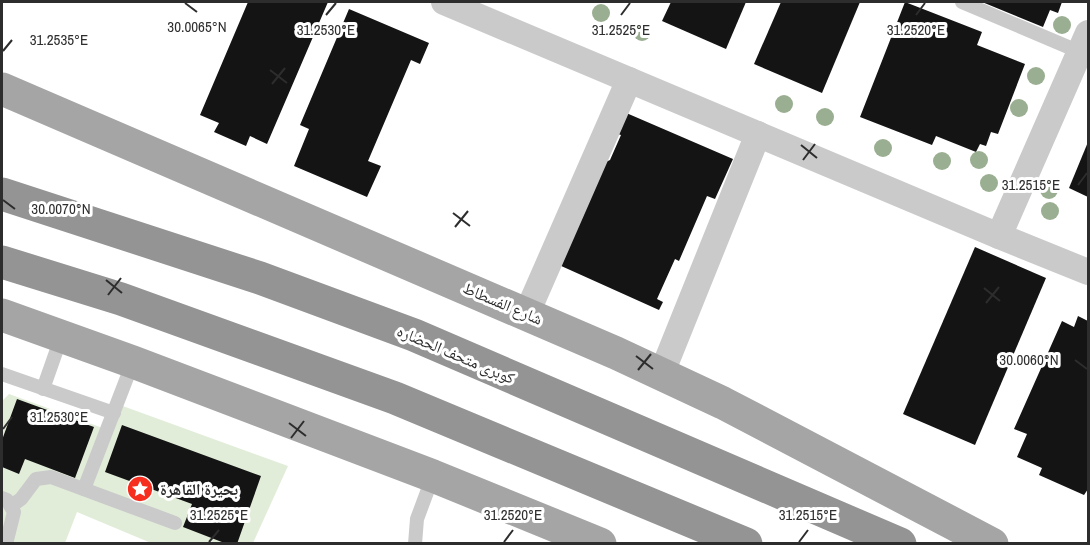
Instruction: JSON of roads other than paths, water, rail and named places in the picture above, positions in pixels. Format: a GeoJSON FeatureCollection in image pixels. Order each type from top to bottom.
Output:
{"type":"FeatureCollection","features":[{"type":"Feature","properties":{"kind":"highway","name":"كوبرى متحف الحضاره"},"geometry":{"type":"LineString","coordinates":[[2,194],[260,278],[414,335],[900,543]]}},
{"type":"Feature","properties":{"kind":"highway"},"geometry":{"type":"LineString","coordinates":[[2,262],[132,303],[384,394],[746,543]]}},
{"type":"Feature","properties":{"kind":"main road","name":"شارع الفسطاط"},"geometry":{"type":"LineString","coordinates":[[2,89],[527,313],[743,413],[992,543]]}},
{"type":"Feature","properties":{"kind":"main road"},"geometry":{"type":"LineString","coordinates":[[2,315],[434,476],[600,543]]}},
{"type":"Feature","properties":{"kind":"street"},"geometry":{"type":"LineString","coordinates":[[444,2],[1089,272]]}},
{"type":"Feature","properties":{"kind":"street"},"geometry":{"type":"LineString","coordinates":[[999,236],[1084,43]]}},
{"type":"Feature","properties":{"kind":"street"},"geometry":{"type":"LineString","coordinates":[[527,313],[629,80]]}},
{"type":"Feature","properties":{"kind":"street"},"geometry":{"type":"LineString","coordinates":[[662,375],[758,135]]}},
{"type":"Feature","properties":{"kind":"lane"},"geometry":{"type":"LineString","coordinates":[[962,2],[1084,43]]}},
{"type":"Feature","properties":{"kind":"lane"},"geometry":{"type":"LineString","coordinates":[[43,389],[62,336]]}},
{"type":"Feature","properties":{"kind":"lane"},"geometry":{"type":"LineString","coordinates":[[84,489],[133,362]]}},
{"type":"Feature","properties":{"kind":"lane"},"geometry":{"type":"LineString","coordinates":[[2,374],[114,412]]}},
{"type":"Feature","properties":{"kind":"lane"},"geometry":{"type":"LineString","coordinates":[[6,543],[14,520],[6,502],[21,499],[31,483],[44,476],[175,523]]}},
{"type":"Feature","properties":{"kind":"lane"},"geometry":{"type":"LineString","coordinates":[[415,543],[417,519],[434,476]]}},
{"type":"Feature","properties":{"kind":"place","name":"بحيرة القاهرة"},"geometry":{"type":"Point","coordinates":[140,489]}}]}
